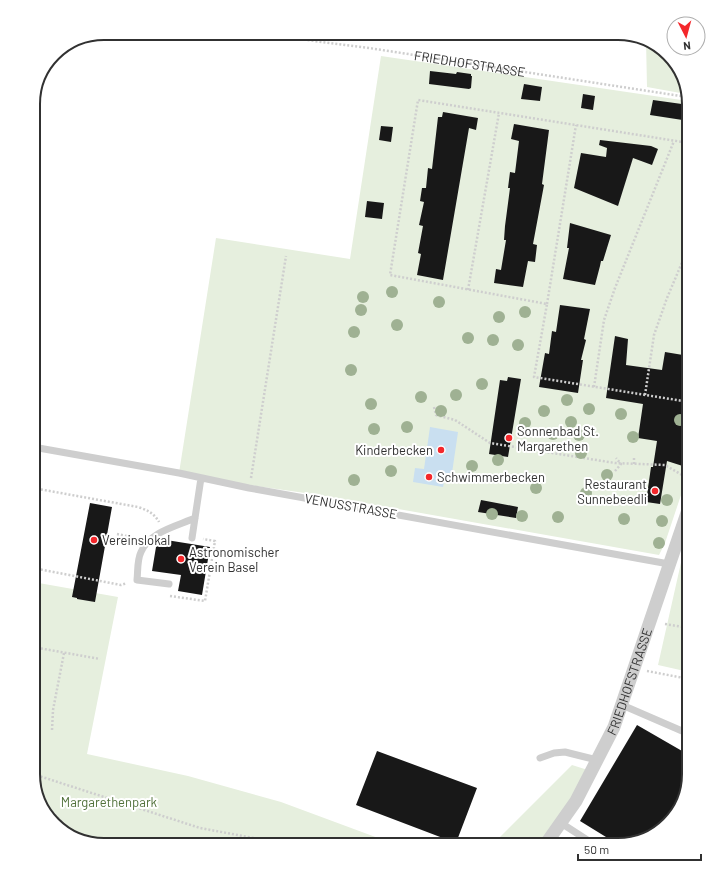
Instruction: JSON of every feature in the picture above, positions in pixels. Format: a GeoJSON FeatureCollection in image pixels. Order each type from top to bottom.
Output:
{"type":"FeatureCollection","features":[{"type":"Feature","properties":{"kind":"street","name":"FRIEDHOFSTRASSE"},"geometry":{"type":"LineString","coordinates":[[550,838],[576,801],[614,727],[682,526]]}},
{"type":"Feature","properties":{"kind":"lane","name":"VENUSSTRASSE"},"geometry":{"type":"LineString","coordinates":[[40,448],[249,488],[669,564]]}},
{"type":"Feature","properties":{"kind":"lane"},"geometry":{"type":"LineString","coordinates":[[192,538],[201,478]]}},
{"type":"Feature","properties":{"kind":"lane"},"geometry":{"type":"LineString","coordinates":[[170,584],[137,580],[140,552],[148,541],[164,531],[195,518]]}},
{"type":"Feature","properties":{"kind":"lane"},"geometry":{"type":"LineString","coordinates":[[622,705],[682,731]]}},
{"type":"Feature","properties":{"kind":"lane"},"geometry":{"type":"LineString","coordinates":[[540,758],[554,753],[565,752],[597,760]]}},
{"type":"Feature","properties":{"kind":"lane"},"geometry":{"type":"LineString","coordinates":[[561,823],[584,838]]}},
{"type":"Feature","properties":{"kind":"path","name":"FRIEDHOFSTRASSE"},"geometry":{"type":"LineString","coordinates":[[307,40],[377,49],[681,96]]}},
{"type":"Feature","properties":{"kind":"path"},"geometry":{"type":"LineString","coordinates":[[547,304],[390,275],[418,100],[682,143]]}},
{"type":"Feature","properties":{"kind":"path"},"geometry":{"type":"LineString","coordinates":[[468,290],[499,113]]}},
{"type":"Feature","properties":{"kind":"path"},"geometry":{"type":"LineString","coordinates":[[576,125],[534,377],[682,401]]}},
{"type":"Feature","properties":{"kind":"path"},"geometry":{"type":"LineString","coordinates":[[594,387],[604,320],[615,288],[674,141]]}},
{"type":"Feature","properties":{"kind":"path"},"geometry":{"type":"LineString","coordinates":[[249,488],[286,256]]}},
{"type":"Feature","properties":{"kind":"path"},"geometry":{"type":"LineString","coordinates":[[645,395],[654,335],[667,298],[682,263]]}},
{"type":"Feature","properties":{"kind":"path"},"geometry":{"type":"LineString","coordinates":[[434,407],[436,415],[455,420],[490,442],[621,464],[665,465],[682,475]]}},
{"type":"Feature","properties":{"kind":"path"},"geometry":{"type":"LineString","coordinates":[[616,458],[621,464]]}},
{"type":"Feature","properties":{"kind":"path"},"geometry":{"type":"LineString","coordinates":[[634,458],[634,464]]}},
{"type":"Feature","properties":{"kind":"path"},"geometry":{"type":"LineString","coordinates":[[615,471],[621,464]]}},
{"type":"Feature","properties":{"kind":"path"},"geometry":{"type":"LineString","coordinates":[[40,489],[138,507],[150,511],[164,531]]}},
{"type":"Feature","properties":{"kind":"path"},"geometry":{"type":"LineString","coordinates":[[117,534],[148,541]]}},
{"type":"Feature","properties":{"kind":"path"},"geometry":{"type":"LineString","coordinates":[[170,584],[168,596],[205,601],[215,541],[192,538]]}},
{"type":"Feature","properties":{"kind":"path"},"geometry":{"type":"LineString","coordinates":[[40,569],[121,585],[137,580]]}},
{"type":"Feature","properties":{"kind":"path"},"geometry":{"type":"LineString","coordinates":[[650,621],[682,627]]}},
{"type":"Feature","properties":{"kind":"path"},"geometry":{"type":"LineString","coordinates":[[40,648],[100,659]]}},
{"type":"Feature","properties":{"kind":"path"},"geometry":{"type":"LineString","coordinates":[[52,730],[53,710],[64,653]]}},
{"type":"Feature","properties":{"kind":"path"},"geometry":{"type":"LineString","coordinates":[[635,668],[682,678]]}},
{"type":"Feature","properties":{"kind":"path"},"geometry":{"type":"LineString","coordinates":[[40,776],[200,828],[254,838]]}},
{"type":"Feature","properties":{"kind":"green space"},"geometry":{"type":"Polygon","coordinates":[[[646,47],[666,62],[677,80],[681,93],[647,87],[646,47]]]}},
{"type":"Feature","properties":{"kind":"green space"},"geometry":{"type":"Polygon","coordinates":[[[381,56],[682,100],[682,492],[665,543],[659,555],[319,495],[201,478],[179,473],[216,238],[350,259],[381,56]]]}},
{"type":"Feature","properties":{"kind":"green space"},"geometry":{"type":"Polygon","coordinates":[[[682,558],[682,670],[658,665],[682,558]]]}},
{"type":"Feature","properties":{"kind":"green space","name":"Margarethenpark"},"geometry":{"type":"Polygon","coordinates":[[[40,583],[118,597],[87,754],[188,776],[281,802],[378,838],[104,838],[88,836],[76,831],[62,822],[51,809],[45,798],[42,790],[40,774],[40,583]]]}},
{"type":"Feature","properties":{"kind":"green space"},"geometry":{"type":"Polygon","coordinates":[[[572,765],[591,771],[549,838],[499,838],[572,765]]]}},
{"type":"Feature","properties":{"kind":"water","name":"Kinderbecken"},"geometry":{"type":"Polygon","coordinates":[[[430,427],[458,432],[452,473],[446,473],[443,487],[413,482],[415,468],[424,469],[430,427]]]}},
{"type":"Feature","properties":{"kind":"building"},"geometry":{"type":"Polygon","coordinates":[[[430,71],[471,74],[471,88],[429,84],[430,71]]]}},
{"type":"Feature","properties":{"kind":"building"},"geometry":{"type":"Polygon","coordinates":[[[524,84],[542,87],[540,101],[521,99],[524,84]]]}},
{"type":"Feature","properties":{"kind":"building"},"geometry":{"type":"Polygon","coordinates":[[[583,94],[595,96],[593,110],[581,108],[583,94]]]}},
{"type":"Feature","properties":{"kind":"building"},"geometry":{"type":"Polygon","coordinates":[[[653,100],[682,104],[682,120],[650,115],[653,100]]]}},
{"type":"Feature","properties":{"kind":"building"},"geometry":{"type":"Polygon","coordinates":[[[443,112],[478,118],[476,130],[469,128],[443,280],[417,275],[421,254],[418,253],[423,226],[419,225],[424,202],[420,201],[422,188],[426,188],[428,168],[432,169],[438,117],[442,117],[443,112]]]}},
{"type":"Feature","properties":{"kind":"building"},"geometry":{"type":"Polygon","coordinates":[[[514,124],[549,130],[542,184],[544,185],[533,244],[537,245],[535,262],[528,261],[523,287],[494,283],[496,269],[501,270],[506,240],[504,240],[510,188],[508,188],[510,172],[515,173],[519,141],[511,139],[514,124]]]}},
{"type":"Feature","properties":{"kind":"building"},"geometry":{"type":"Polygon","coordinates":[[[381,126],[393,127],[391,142],[379,140],[381,126]]]}},
{"type":"Feature","properties":{"kind":"building"},"geometry":{"type":"Polygon","coordinates":[[[600,140],[651,146],[658,149],[652,165],[633,158],[618,206],[574,188],[581,153],[606,157],[607,148],[599,145],[600,140]]]}},
{"type":"Feature","properties":{"kind":"building"},"geometry":{"type":"Polygon","coordinates":[[[367,201],[384,203],[382,219],[365,217],[367,201]]]}},
{"type":"Feature","properties":{"kind":"building"},"geometry":{"type":"Polygon","coordinates":[[[570,223],[611,235],[603,261],[601,261],[595,285],[563,279],[569,248],[567,248],[570,223]]]}},
{"type":"Feature","properties":{"kind":"building"},"geometry":{"type":"Polygon","coordinates":[[[560,305],[590,309],[584,339],[586,340],[581,360],[583,360],[578,393],[539,387],[545,353],[549,354],[552,331],[556,332],[560,305]]]}},
{"type":"Feature","properties":{"kind":"building"},"geometry":{"type":"Polygon","coordinates":[[[615,336],[628,339],[626,365],[662,370],[665,352],[682,355],[682,466],[667,461],[660,504],[646,502],[651,467],[653,467],[657,441],[638,438],[643,404],[606,398],[615,336]]]}},
{"type":"Feature","properties":{"kind":"building"},"geometry":{"type":"Polygon","coordinates":[[[508,377],[521,379],[508,457],[489,454],[500,380],[507,381],[508,377]]]}},
{"type":"Feature","properties":{"kind":"building"},"geometry":{"type":"Polygon","coordinates":[[[481,500],[518,507],[516,518],[478,512],[481,500]]]}},
{"type":"Feature","properties":{"kind":"building","name":"Vereinslokal"},"geometry":{"type":"Polygon","coordinates":[[[90,503],[112,507],[95,602],[72,597],[90,503]]]}},
{"type":"Feature","properties":{"kind":"building","name":"Astronomischer Verein Basel"},"geometry":{"type":"Polygon","coordinates":[[[160,539],[210,547],[202,595],[178,591],[181,575],[152,571],[157,541],[160,539]]]}},
{"type":"Feature","properties":{"kind":"building"},"geometry":{"type":"Polygon","coordinates":[[[637,725],[682,751],[682,774],[680,790],[677,798],[666,816],[653,827],[634,836],[608,838],[580,821],[637,725]]]}},
{"type":"Feature","properties":{"kind":"building"},"geometry":{"type":"Polygon","coordinates":[[[377,751],[477,788],[458,838],[443,838],[356,805],[377,751]]]}},
{"type":"Feature","properties":{"kind":"place","name":"Sonnenbad St. Margarethen"},"geometry":{"type":"Point","coordinates":[509,438]}},
{"type":"Feature","properties":{"kind":"place","name":"Kinderbecken"},"geometry":{"type":"Point","coordinates":[441,450]}},
{"type":"Feature","properties":{"kind":"place","name":"Schwimmerbecken"},"geometry":{"type":"Point","coordinates":[429,477]}},
{"type":"Feature","properties":{"kind":"place","name":"Restaurant Sunnebeedli"},"geometry":{"type":"Point","coordinates":[655,491]}},
{"type":"Feature","properties":{"kind":"place","name":"Vereinslokal"},"geometry":{"type":"Point","coordinates":[94,540]}},
{"type":"Feature","properties":{"kind":"place","name":"Astronomischer Verein Basel"},"geometry":{"type":"Point","coordinates":[181,559]}}]}
